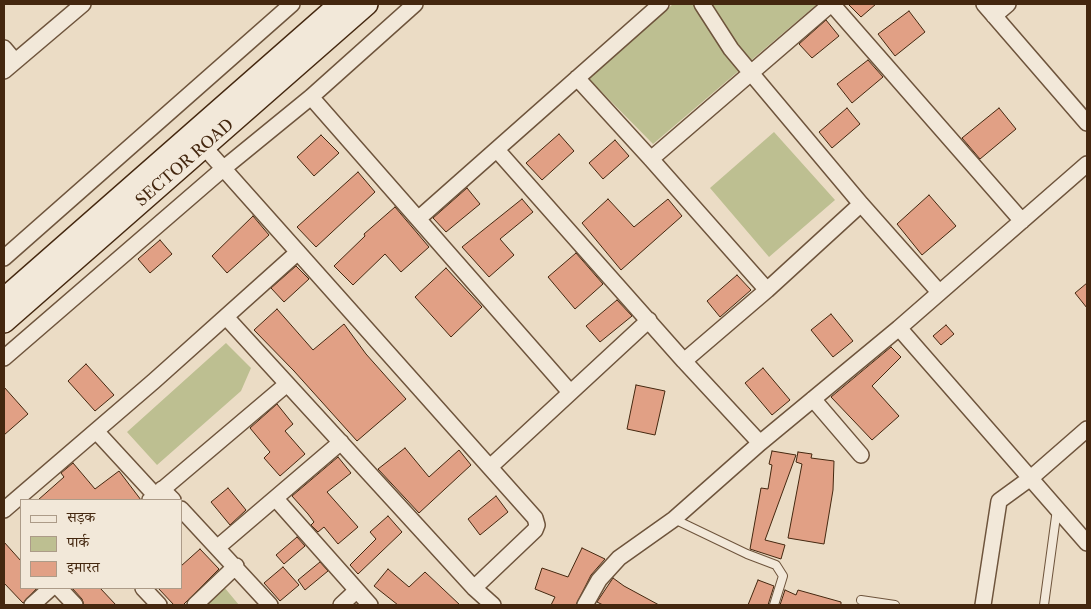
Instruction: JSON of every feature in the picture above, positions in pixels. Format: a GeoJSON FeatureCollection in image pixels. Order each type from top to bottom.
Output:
{"type":"FeatureCollection","features":[{"type":"Feature","properties":{"kind":"main road","name":"SECTOR ROAD"},"geometry":{"type":"LineString","coordinates":[[4,322],[340,4]]}},
{"type":"Feature","properties":{"kind":"main road","name":"SECTOR ROAD"},"geometry":{"type":"LineString","coordinates":[[4,299],[367,4]]}},
{"type":"Feature","properties":{"kind":"street"},"geometry":{"type":"LineString","coordinates":[[4,48],[9,66],[83,4]]}},
{"type":"Feature","properties":{"kind":"street"},"geometry":{"type":"LineString","coordinates":[[4,258],[292,4]]}},
{"type":"Feature","properties":{"kind":"street"},"geometry":{"type":"LineString","coordinates":[[4,358],[224,168],[311,97],[415,4]]}},
{"type":"Feature","properties":{"kind":"street"},"geometry":{"type":"LineString","coordinates":[[418,219],[661,4]]}},
{"type":"Feature","properties":{"kind":"street"},"geometry":{"type":"LineString","coordinates":[[702,4],[732,49],[751,73],[861,204],[939,292]]}},
{"type":"Feature","properties":{"kind":"street"},"geometry":{"type":"LineString","coordinates":[[652,159],[832,4],[1022,221]]}},
{"type":"Feature","properties":{"kind":"street"},"geometry":{"type":"LineString","coordinates":[[984,4],[1087,123]]}},
{"type":"Feature","properties":{"kind":"street"},"geometry":{"type":"LineString","coordinates":[[994,16],[1008,4]]}},
{"type":"Feature","properties":{"kind":"street"},"geometry":{"type":"LineString","coordinates":[[577,78],[652,159],[766,290]]}},
{"type":"Feature","properties":{"kind":"street"},"geometry":{"type":"LineString","coordinates":[[311,97],[570,392]]}},
{"type":"Feature","properties":{"kind":"street"},"geometry":{"type":"LineString","coordinates":[[198,140],[532,514],[537,525],[535,530],[474,588]]}},
{"type":"Feature","properties":{"kind":"street"},"geometry":{"type":"LineString","coordinates":[[497,150],[684,361],[760,443]]}},
{"type":"Feature","properties":{"kind":"street"},"geometry":{"type":"LineString","coordinates":[[591,603],[599,580],[618,558],[674,519],[760,443],[899,328],[1087,164]]}},
{"type":"Feature","properties":{"kind":"street"},"geometry":{"type":"LineString","coordinates":[[684,361],[861,204]]}},
{"type":"Feature","properties":{"kind":"street"},"geometry":{"type":"LineString","coordinates":[[4,510],[298,252]]}},
{"type":"Feature","properties":{"kind":"street"},"geometry":{"type":"LineString","coordinates":[[226,317],[474,588],[493,605]]}},
{"type":"Feature","properties":{"kind":"street"},"geometry":{"type":"LineString","coordinates":[[490,467],[649,320]]}},
{"type":"Feature","properties":{"kind":"street"},"geometry":{"type":"LineString","coordinates":[[899,328],[1087,542]]}},
{"type":"Feature","properties":{"kind":"street"},"geometry":{"type":"LineString","coordinates":[[156,495],[288,384]]}},
{"type":"Feature","properties":{"kind":"street"},"geometry":{"type":"LineString","coordinates":[[814,398],[861,455]]}},
{"type":"Feature","properties":{"kind":"street"},"geometry":{"type":"LineString","coordinates":[[983,605],[999,501],[1032,478],[1087,429]]}},
{"type":"Feature","properties":{"kind":"street"},"geometry":{"type":"LineString","coordinates":[[96,431],[156,495],[170,499]]}},
{"type":"Feature","properties":{"kind":"street"},"geometry":{"type":"LineString","coordinates":[[218,547],[341,442]]}},
{"type":"Feature","properties":{"kind":"street"},"geometry":{"type":"LineString","coordinates":[[276,499],[370,605]]}},
{"type":"Feature","properties":{"kind":"street"},"geometry":{"type":"LineString","coordinates":[[182,510],[236,566],[270,605]]}},
{"type":"Feature","properties":{"kind":"street"},"geometry":{"type":"LineString","coordinates":[[195,605],[236,566]]}},
{"type":"Feature","properties":{"kind":"street"},"geometry":{"type":"LineString","coordinates":[[32,605],[50,589]]}},
{"type":"Feature","properties":{"kind":"street"},"geometry":{"type":"LineString","coordinates":[[60,589],[75,605]]}},
{"type":"Feature","properties":{"kind":"street"},"geometry":{"type":"LineString","coordinates":[[144,589],[160,605]]}},
{"type":"Feature","properties":{"kind":"street"},"geometry":{"type":"LineString","coordinates":[[341,605],[356,590]]}},
{"type":"Feature","properties":{"kind":"lane"},"geometry":{"type":"LineString","coordinates":[[1044,605],[1057,509]]}},
{"type":"Feature","properties":{"kind":"lane"},"geometry":{"type":"LineString","coordinates":[[674,519],[747,554],[776,565],[783,576],[774,605]]}},
{"type":"Feature","properties":{"kind":"lane"},"geometry":{"type":"LineString","coordinates":[[861,600],[895,605]]}},
{"type":"Feature","properties":{"kind":"green space"},"geometry":{"type":"Polygon","coordinates":[[[673,4],[816,5],[653,144],[589,79],[673,4]]]}},
{"type":"Feature","properties":{"kind":"green space"},"geometry":{"type":"Polygon","coordinates":[[[774,132],[835,200],[769,257],[710,188],[774,132]]]}},
{"type":"Feature","properties":{"kind":"green space"},"geometry":{"type":"Polygon","coordinates":[[[226,343],[251,368],[241,391],[157,465],[127,432],[226,343]]]}},
{"type":"Feature","properties":{"kind":"green space"},"geometry":{"type":"Polygon","coordinates":[[[224,587],[239,605],[196,605],[224,587]]]}},
{"type":"Feature","properties":{"kind":"building"},"geometry":{"type":"Polygon","coordinates":[[[848,4],[876,4],[861,17],[848,4]]]}},
{"type":"Feature","properties":{"kind":"building"},"geometry":{"type":"Polygon","coordinates":[[[909,11],[925,32],[895,56],[878,34],[909,11]]]}},
{"type":"Feature","properties":{"kind":"building"},"geometry":{"type":"Polygon","coordinates":[[[826,20],[839,36],[812,58],[799,44],[826,20]]]}},
{"type":"Feature","properties":{"kind":"building"},"geometry":{"type":"Polygon","coordinates":[[[868,60],[883,77],[852,103],[837,84],[868,60]]]}},
{"type":"Feature","properties":{"kind":"building"},"geometry":{"type":"Polygon","coordinates":[[[847,108],[860,124],[832,148],[819,132],[847,108]]]}},
{"type":"Feature","properties":{"kind":"building"},"geometry":{"type":"Polygon","coordinates":[[[999,108],[1016,129],[980,159],[962,138],[999,108]]]}},
{"type":"Feature","properties":{"kind":"building"},"geometry":{"type":"Polygon","coordinates":[[[559,134],[574,151],[542,180],[526,163],[559,134]]]}},
{"type":"Feature","properties":{"kind":"building"},"geometry":{"type":"Polygon","coordinates":[[[321,135],[339,153],[314,176],[297,157],[321,135]]]}},
{"type":"Feature","properties":{"kind":"building"},"geometry":{"type":"Polygon","coordinates":[[[615,140],[629,156],[603,179],[589,163],[615,140]]]}},
{"type":"Feature","properties":{"kind":"building"},"geometry":{"type":"Polygon","coordinates":[[[358,172],[375,192],[316,247],[297,227],[358,172]]]}},
{"type":"Feature","properties":{"kind":"building"},"geometry":{"type":"Polygon","coordinates":[[[467,188],[480,204],[446,232],[433,218],[467,188]]]}},
{"type":"Feature","properties":{"kind":"building"},"geometry":{"type":"Polygon","coordinates":[[[929,195],[956,226],[922,255],[897,224],[929,195]]]}},
{"type":"Feature","properties":{"kind":"building"},"geometry":{"type":"Polygon","coordinates":[[[522,199],[533,212],[500,239],[514,255],[489,277],[462,247],[522,199]]]}},
{"type":"Feature","properties":{"kind":"building"},"geometry":{"type":"Polygon","coordinates":[[[608,199],[634,227],[668,199],[682,216],[621,270],[582,223],[608,199]]]}},
{"type":"Feature","properties":{"kind":"building"},"geometry":{"type":"Polygon","coordinates":[[[395,207],[429,247],[401,272],[385,254],[353,285],[334,266],[365,236],[364,234],[395,207]]]}},
{"type":"Feature","properties":{"kind":"building"},"geometry":{"type":"Polygon","coordinates":[[[253,216],[269,235],[227,273],[212,256],[253,216]]]}},
{"type":"Feature","properties":{"kind":"building"},"geometry":{"type":"Polygon","coordinates":[[[160,240],[172,254],[150,273],[138,259],[160,240]]]}},
{"type":"Feature","properties":{"kind":"building"},"geometry":{"type":"Polygon","coordinates":[[[576,253],[603,284],[575,309],[548,277],[576,253]]]}},
{"type":"Feature","properties":{"kind":"building"},"geometry":{"type":"Polygon","coordinates":[[[296,266],[309,279],[284,302],[271,288],[296,266]]]}},
{"type":"Feature","properties":{"kind":"building"},"geometry":{"type":"Polygon","coordinates":[[[446,268],[482,307],[451,337],[415,297],[446,268]]]}},
{"type":"Feature","properties":{"kind":"building"},"geometry":{"type":"Polygon","coordinates":[[[737,275],[751,290],[720,317],[707,301],[737,275]]]}},
{"type":"Feature","properties":{"kind":"building"},"geometry":{"type":"Polygon","coordinates":[[[1087,283],[1087,308],[1075,293],[1087,283]]]}},
{"type":"Feature","properties":{"kind":"building"},"geometry":{"type":"Polygon","coordinates":[[[617,300],[632,316],[600,342],[586,326],[617,300]]]}},
{"type":"Feature","properties":{"kind":"building"},"geometry":{"type":"Polygon","coordinates":[[[277,309],[313,350],[344,324],[366,354],[406,399],[357,441],[254,330],[277,309]]]}},
{"type":"Feature","properties":{"kind":"building"},"geometry":{"type":"Polygon","coordinates":[[[831,314],[853,341],[833,357],[811,330],[831,314]]]}},
{"type":"Feature","properties":{"kind":"building"},"geometry":{"type":"Polygon","coordinates":[[[946,325],[954,334],[941,345],[933,336],[946,325]]]}},
{"type":"Feature","properties":{"kind":"building"},"geometry":{"type":"Polygon","coordinates":[[[891,347],[901,357],[872,386],[899,416],[872,440],[831,397],[891,347]]]}},
{"type":"Feature","properties":{"kind":"building"},"geometry":{"type":"Polygon","coordinates":[[[86,364],[114,395],[95,411],[68,381],[86,364]]]}},
{"type":"Feature","properties":{"kind":"building"},"geometry":{"type":"Polygon","coordinates":[[[763,368],[790,400],[772,415],[745,383],[763,368]]]}},
{"type":"Feature","properties":{"kind":"building"},"geometry":{"type":"Polygon","coordinates":[[[636,385],[665,391],[655,435],[627,429],[636,385]]]}},
{"type":"Feature","properties":{"kind":"building"},"geometry":{"type":"Polygon","coordinates":[[[4,387],[28,414],[4,435],[4,387]]]}},
{"type":"Feature","properties":{"kind":"building"},"geometry":{"type":"Polygon","coordinates":[[[277,404],[293,424],[285,431],[305,454],[280,476],[264,458],[270,452],[250,428],[277,404]]]}},
{"type":"Feature","properties":{"kind":"building"},"geometry":{"type":"Polygon","coordinates":[[[405,448],[429,477],[459,450],[471,465],[419,513],[378,469],[405,448]]]}},
{"type":"Feature","properties":{"kind":"building"},"geometry":{"type":"Polygon","coordinates":[[[772,451],[796,455],[765,540],[785,545],[781,559],[750,549],[761,488],[768,489],[772,465],[769,464],[772,451]]]}},
{"type":"Feature","properties":{"kind":"building"},"geometry":{"type":"Polygon","coordinates":[[[798,452],[812,454],[811,458],[834,461],[833,490],[824,544],[788,538],[802,464],[796,462],[798,452]]]}},
{"type":"Feature","properties":{"kind":"building"},"geometry":{"type":"Polygon","coordinates":[[[338,457],[351,473],[327,492],[358,527],[338,544],[324,527],[318,532],[311,525],[314,522],[292,496],[338,457]]]}},
{"type":"Feature","properties":{"kind":"building"},"geometry":{"type":"Polygon","coordinates":[[[73,463],[95,489],[119,471],[140,499],[39,499],[64,477],[61,473],[73,463]]]}},
{"type":"Feature","properties":{"kind":"building"},"geometry":{"type":"Polygon","coordinates":[[[228,488],[246,510],[230,525],[211,502],[228,488]]]}},
{"type":"Feature","properties":{"kind":"building"},"geometry":{"type":"Polygon","coordinates":[[[496,496],[508,512],[480,535],[468,519],[496,496]]]}},
{"type":"Feature","properties":{"kind":"building"},"geometry":{"type":"Polygon","coordinates":[[[388,516],[402,532],[358,574],[350,565],[376,539],[370,532],[388,516]]]}},
{"type":"Feature","properties":{"kind":"building"},"geometry":{"type":"Polygon","coordinates":[[[297,537],[305,546],[284,564],[276,555],[297,537]]]}},
{"type":"Feature","properties":{"kind":"building"},"geometry":{"type":"Polygon","coordinates":[[[4,542],[20,560],[20,589],[36,589],[23,603],[4,583],[4,542]]]}},
{"type":"Feature","properties":{"kind":"building"},"geometry":{"type":"Polygon","coordinates":[[[582,548],[605,559],[591,575],[576,605],[551,605],[555,597],[535,589],[542,568],[568,577],[582,548]]]}},
{"type":"Feature","properties":{"kind":"building"},"geometry":{"type":"Polygon","coordinates":[[[200,549],[219,569],[183,605],[174,605],[159,589],[182,589],[182,565],[200,549]]]}},
{"type":"Feature","properties":{"kind":"building"},"geometry":{"type":"Polygon","coordinates":[[[320,562],[328,571],[305,590],[298,580],[320,562]]]}},
{"type":"Feature","properties":{"kind":"building"},"geometry":{"type":"Polygon","coordinates":[[[283,567],[299,585],[280,601],[264,583],[283,567]]]}},
{"type":"Feature","properties":{"kind":"building"},"geometry":{"type":"Polygon","coordinates":[[[388,569],[409,587],[425,572],[460,605],[398,605],[374,586],[388,569]]]}},
{"type":"Feature","properties":{"kind":"building"},"geometry":{"type":"Polygon","coordinates":[[[613,578],[659,605],[603,605],[597,602],[613,578]]]}},
{"type":"Feature","properties":{"kind":"building"},"geometry":{"type":"Polygon","coordinates":[[[758,580],[774,586],[768,605],[748,605],[758,580]]]}},
{"type":"Feature","properties":{"kind":"building"},"geometry":{"type":"Polygon","coordinates":[[[73,589],[101,589],[116,605],[84,605],[82,599],[73,589]]]}},
{"type":"Feature","properties":{"kind":"building"},"geometry":{"type":"Polygon","coordinates":[[[785,590],[796,595],[798,590],[841,602],[841,605],[780,605],[785,590]]]}}]}
